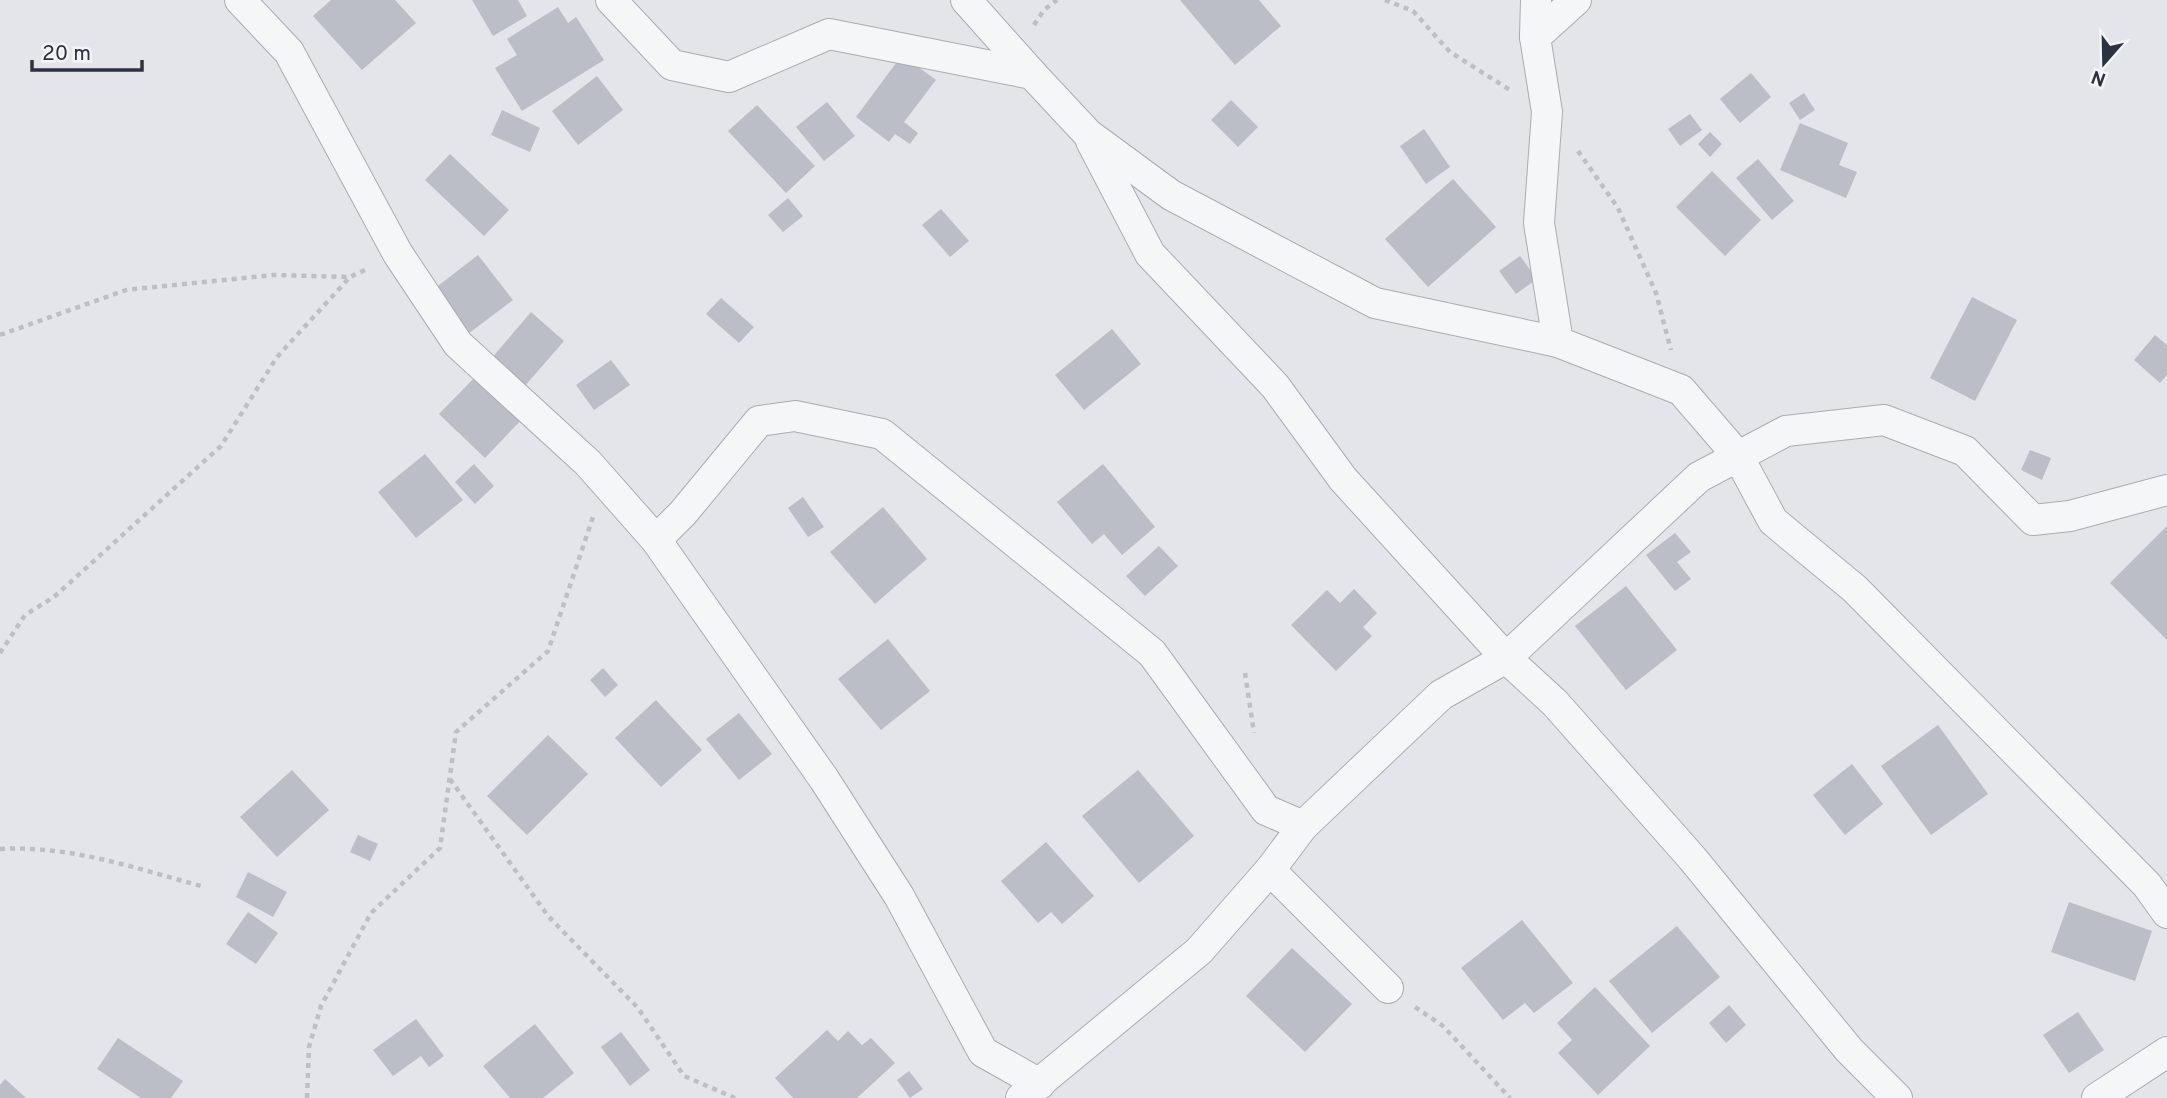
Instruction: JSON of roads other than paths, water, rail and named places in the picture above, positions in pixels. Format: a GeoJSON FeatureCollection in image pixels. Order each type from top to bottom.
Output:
{"type":"FeatureCollection","features":[{"type":"Feature","properties":{"kind":"street"},"geometry":{"type":"LineString","coordinates":[[240,0],[289,52],[398,254],[458,344],[605,481],[656,540],[832,790],[899,896],[983,1052],[1031,1091],[1199,951],[1270,870],[1303,826],[1441,695],[1506,658],[1699,477],[1738,456],[1786,431],[1884,420],[1965,451],[2033,520],[2070,516],[2167,489]]}},
{"type":"Feature","properties":{"kind":"street"},"geometry":{"type":"LineString","coordinates":[[611,0],[672,65],[729,77],[829,34],[1032,74]]}},
{"type":"Feature","properties":{"kind":"street"},"geometry":{"type":"LineString","coordinates":[[966,0],[1088,134],[1171,195],[1375,303],[1558,342],[1681,390],[1738,456],[1773,521],[1855,589],[2147,885],[2167,913]]}},
{"type":"Feature","properties":{"kind":"street"},"geometry":{"type":"LineString","coordinates":[[1536,0],[1535,37],[1547,112],[1539,223],[1558,342]]}},
{"type":"Feature","properties":{"kind":"street"},"geometry":{"type":"LineString","coordinates":[[1535,37],[1576,0]]}},
{"type":"Feature","properties":{"kind":"street"},"geometry":{"type":"LineString","coordinates":[[1088,134],[1150,254],[1275,386],[1343,479],[1506,658],[1574,723],[1692,858],[1849,1050],[1897,1098]]}},
{"type":"Feature","properties":{"kind":"street"},"geometry":{"type":"LineString","coordinates":[[656,540],[683,513],[760,421],[794,416],[882,433],[1152,653],[1266,810],[1303,826]]}},
{"type":"Feature","properties":{"kind":"street"},"geometry":{"type":"LineString","coordinates":[[1270,870],[1388,988]]}},
{"type":"Feature","properties":{"kind":"street"},"geometry":{"type":"LineString","coordinates":[[2097,1098],[2167,1052]]}}]}
